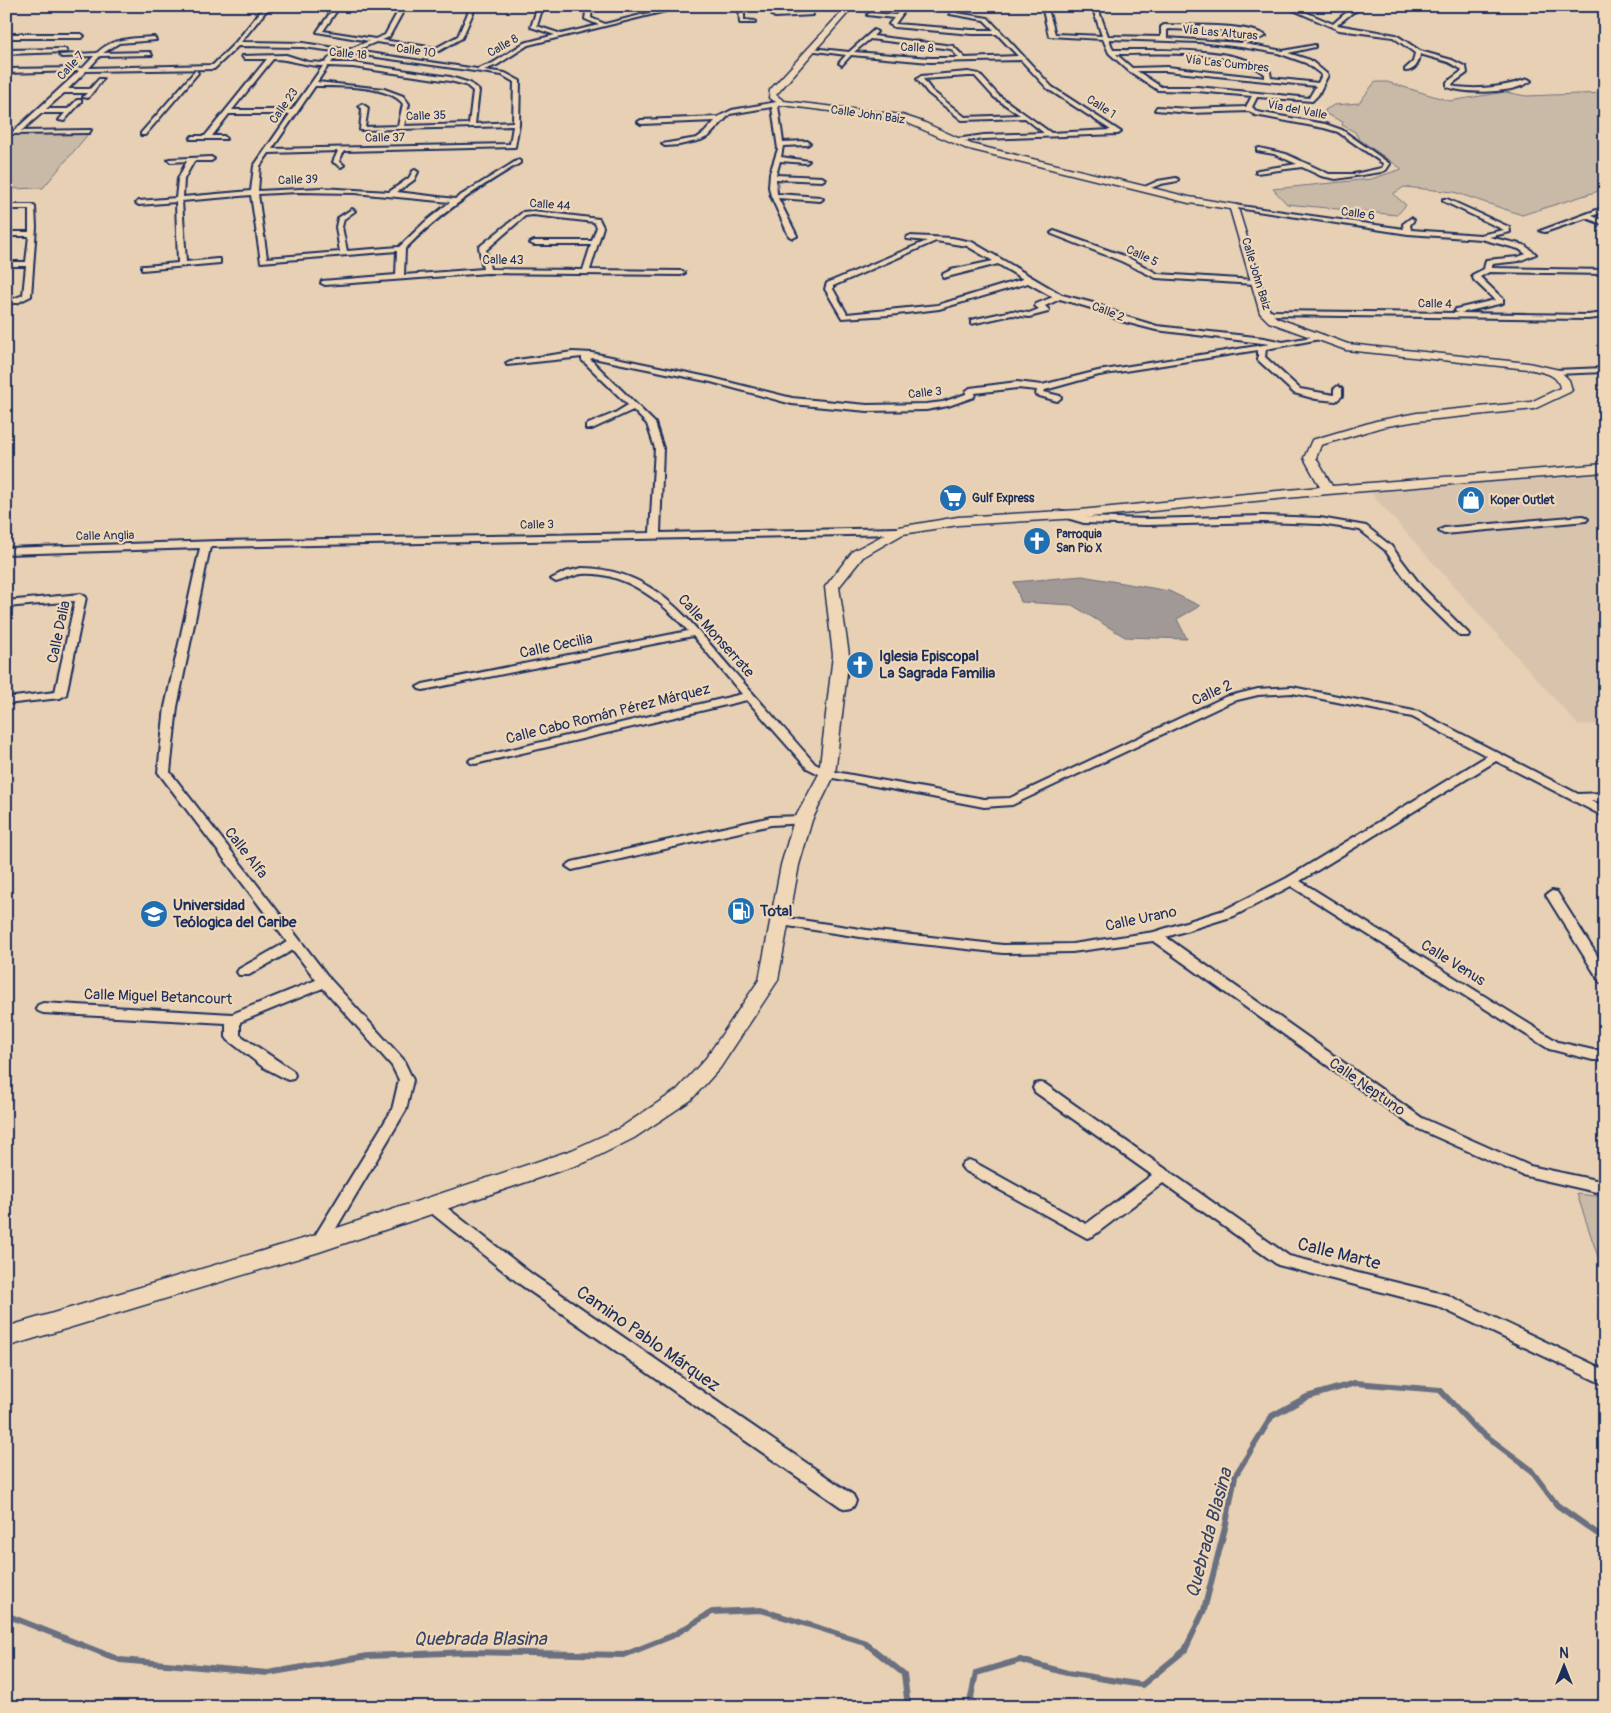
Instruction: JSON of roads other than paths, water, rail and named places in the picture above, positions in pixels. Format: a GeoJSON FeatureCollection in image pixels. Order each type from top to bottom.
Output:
{"type":"FeatureCollection","features":[{"type":"Feature","properties":{"kind":"street"},"geometry":{"type":"LineString","coordinates":[[6,71],[214,67],[237,44],[268,6]]}},
{"type":"Feature","properties":{"kind":"street"},"geometry":{"type":"LineString","coordinates":[[338,6],[320,32],[437,50],[460,37],[474,6]]}},
{"type":"Feature","properties":{"kind":"street","name":"Calle 23"},"geometry":{"type":"LineString","coordinates":[[344,253],[264,260],[254,193],[257,166],[332,58],[387,36],[404,6]]}},
{"type":"Feature","properties":{"kind":"street"},"geometry":{"type":"LineString","coordinates":[[541,6],[534,26],[560,35]]}},
{"type":"Feature","properties":{"kind":"street"},"geometry":{"type":"LineString","coordinates":[[590,6],[588,19],[604,25]]}},
{"type":"Feature","properties":{"kind":"street","name":"Calle 8"},"geometry":{"type":"LineString","coordinates":[[479,70],[495,64],[526,44],[684,6]]}},
{"type":"Feature","properties":{"kind":"street"},"geometry":{"type":"LineString","coordinates":[[741,6],[742,22],[753,22]]}},
{"type":"Feature","properties":{"kind":"street"},"geometry":{"type":"LineString","coordinates":[[798,6],[800,15]]}},
{"type":"Feature","properties":{"kind":"street"},"geometry":{"type":"LineString","coordinates":[[793,236],[774,196],[772,187],[781,150],[778,104],[772,96],[772,92],[850,6]]}},
{"type":"Feature","properties":{"kind":"street"},"geometry":{"type":"LineString","coordinates":[[906,6],[892,24],[972,32],[999,32]]}},
{"type":"Feature","properties":{"kind":"street","name":"Calle 1"},"geometry":{"type":"LineString","coordinates":[[956,141],[1118,132],[1050,88],[986,19],[953,14],[958,6]]}},
{"type":"Feature","properties":{"kind":"street"},"geometry":{"type":"LineString","coordinates":[[996,6],[1007,7]]}},
{"type":"Feature","properties":{"kind":"street","name":"Vía Las Alturas"},"geometry":{"type":"LineString","coordinates":[[1044,6],[1051,35],[1241,44],[1285,52],[1309,61],[1321,69],[1325,75],[1320,85]]}},
{"type":"Feature","properties":{"kind":"street"},"geometry":{"type":"LineString","coordinates":[[1094,6],[1110,52],[1131,70],[1160,89],[1196,89],[1310,100],[1320,85]]}},
{"type":"Feature","properties":{"kind":"street"},"geometry":{"type":"LineString","coordinates":[[1286,6],[1350,31],[1394,36],[1418,52],[1450,60],[1464,68],[1465,72],[1450,82],[1449,86],[1453,88],[1507,87],[1523,85],[1528,81]]}},
{"type":"Feature","properties":{"kind":"street"},"geometry":{"type":"LineString","coordinates":[[1334,25],[1350,12],[1364,6]]}},
{"type":"Feature","properties":{"kind":"street"},"geometry":{"type":"LineString","coordinates":[[775,15],[811,14]]}},
{"type":"Feature","properties":{"kind":"street"},"geometry":{"type":"LineString","coordinates":[[869,15],[898,17]]}},
{"type":"Feature","properties":{"kind":"street"},"geometry":{"type":"LineString","coordinates":[[1164,40],[1164,27],[1238,30],[1260,33],[1263,36],[1241,44]]}},
{"type":"Feature","properties":{"kind":"street"},"geometry":{"type":"LineString","coordinates":[[842,63],[849,54],[876,31]]}},
{"type":"Feature","properties":{"kind":"street"},"geometry":{"type":"LineString","coordinates":[[6,36],[81,36]]}},
{"type":"Feature","properties":{"kind":"street"},"geometry":{"type":"LineString","coordinates":[[869,37],[953,48],[963,59]]}},
{"type":"Feature","properties":{"kind":"street","name":"Calle 7"},"geometry":{"type":"LineString","coordinates":[[15,133],[38,111],[64,91],[97,54],[106,47],[118,42],[154,39]]}},
{"type":"Feature","properties":{"kind":"street","name":"Calle 10"},"geometry":{"type":"LineString","coordinates":[[237,44],[303,45],[503,74],[516,81],[516,124],[513,146],[504,146]]}},
{"type":"Feature","properties":{"kind":"street"},"geometry":{"type":"LineString","coordinates":[[1285,52],[1313,46]]}},
{"type":"Feature","properties":{"kind":"street","name":"Calle 8"},"geometry":{"type":"LineString","coordinates":[[811,50],[930,60],[1022,58]]}},
{"type":"Feature","properties":{"kind":"street"},"geometry":{"type":"LineString","coordinates":[[6,52],[150,54]]}},
{"type":"Feature","properties":{"kind":"street"},"geometry":{"type":"LineString","coordinates":[[1110,52],[1205,54],[1236,58],[1254,62],[1265,68],[1268,73],[1268,80]]}},
{"type":"Feature","properties":{"kind":"street"},"geometry":{"type":"LineString","coordinates":[[1407,70],[1416,63],[1418,52]]}},
{"type":"Feature","properties":{"kind":"street"},"geometry":{"type":"LineString","coordinates":[[208,138],[270,56]]}},
{"type":"Feature","properties":{"kind":"street","name":"Calle 18"},"geometry":{"type":"LineString","coordinates":[[244,57],[286,57],[308,64],[352,65],[450,79],[468,84],[476,91],[472,126]]}},
{"type":"Feature","properties":{"kind":"street"},"geometry":{"type":"LineString","coordinates":[[170,69],[168,73],[172,76]]}},
{"type":"Feature","properties":{"kind":"street","name":"Vía Las Cumbres"},"geometry":{"type":"LineString","coordinates":[[1131,70],[1167,69],[1320,85]]}},
{"type":"Feature","properties":{"kind":"street"},"geometry":{"type":"LineString","coordinates":[[143,134],[196,72]]}},
{"type":"Feature","properties":{"kind":"street"},"geometry":{"type":"LineString","coordinates":[[1026,116],[964,119],[930,92],[920,79],[923,76],[977,75],[996,96],[1026,116],[1050,135]]}},
{"type":"Feature","properties":{"kind":"street"},"geometry":{"type":"LineString","coordinates":[[179,78],[190,78]]}},
{"type":"Feature","properties":{"kind":"street"},"geometry":{"type":"LineString","coordinates":[[86,98],[101,80]]}},
{"type":"Feature","properties":{"kind":"street"},"geometry":{"type":"LineString","coordinates":[[314,84],[337,84],[386,92],[401,97],[406,104],[401,128]]}},
{"type":"Feature","properties":{"kind":"street"},"geometry":{"type":"LineString","coordinates":[[64,91],[91,91]]}},
{"type":"Feature","properties":{"kind":"street","name":"Vía del Valle"},"geometry":{"type":"LineString","coordinates":[[1256,94],[1250,107],[1255,113],[1325,126],[1340,131],[1387,164],[1384,169],[1377,172],[1331,178],[1272,150],[1258,150]]}},
{"type":"Feature","properties":{"kind":"street"},"geometry":{"type":"LineString","coordinates":[[62,120],[79,101]]}},
{"type":"Feature","properties":{"kind":"street"},"geometry":{"type":"LineString","coordinates":[[665,144],[686,142],[703,137],[726,114],[738,110],[778,104]]}},
{"type":"Feature","properties":{"kind":"street","name":"Calle John Baiz"},"geometry":{"type":"LineString","coordinates":[[778,104],[902,118],[920,124],[956,141],[1002,155],[1189,200],[1234,207],[1265,313],[1273,320],[1346,347],[1528,366],[1555,372]]}},
{"type":"Feature","properties":{"kind":"street","name":"Calle 35"},"geometry":{"type":"LineString","coordinates":[[362,106],[365,108],[362,129],[516,124]]}},
{"type":"Feature","properties":{"kind":"street"},"geometry":{"type":"LineString","coordinates":[[1157,109],[1190,112],[1251,109]]}},
{"type":"Feature","properties":{"kind":"street"},"geometry":{"type":"LineString","coordinates":[[38,111],[70,111]]}},
{"type":"Feature","properties":{"kind":"street"},"geometry":{"type":"LineString","coordinates":[[229,112],[293,112]]}},
{"type":"Feature","properties":{"kind":"street"},"geometry":{"type":"LineString","coordinates":[[641,122],[720,119]]}},
{"type":"Feature","properties":{"kind":"street"},"geometry":{"type":"LineString","coordinates":[[6,133],[89,132]]}},
{"type":"Feature","properties":{"kind":"street"},"geometry":{"type":"LineString","coordinates":[[192,138],[224,138]]}},
{"type":"Feature","properties":{"kind":"street"},"geometry":{"type":"LineString","coordinates":[[780,144],[807,143]]}},
{"type":"Feature","properties":{"kind":"street","name":"Calle 37"},"geometry":{"type":"LineString","coordinates":[[267,150],[504,146]]}},
{"type":"Feature","properties":{"kind":"street"},"geometry":{"type":"LineString","coordinates":[[340,166],[336,162],[342,150]]}},
{"type":"Feature","properties":{"kind":"street"},"geometry":{"type":"LineString","coordinates":[[171,160],[211,159]]}},
{"type":"Feature","properties":{"kind":"street"},"geometry":{"type":"LineString","coordinates":[[778,159],[806,161]]}},
{"type":"Feature","properties":{"kind":"street"},"geometry":{"type":"LineString","coordinates":[[182,264],[179,200],[181,179],[192,160]]}},
{"type":"Feature","properties":{"kind":"street"},"geometry":{"type":"LineString","coordinates":[[400,277],[401,249],[421,227],[498,173],[518,162]]}},
{"type":"Feature","properties":{"kind":"street"},"geometry":{"type":"LineString","coordinates":[[1258,172],[1304,165]]}},
{"type":"Feature","properties":{"kind":"street"},"geometry":{"type":"LineString","coordinates":[[390,194],[412,179],[415,172]]}},
{"type":"Feature","properties":{"kind":"street"},"geometry":{"type":"LineString","coordinates":[[773,177],[822,179]]}},
{"type":"Feature","properties":{"kind":"street"},"geometry":{"type":"LineString","coordinates":[[1143,189],[1160,182],[1176,180]]}},
{"type":"Feature","properties":{"kind":"street","name":"Calle 39"},"geometry":{"type":"LineString","coordinates":[[139,203],[254,193],[323,190],[458,201]]}},
{"type":"Feature","properties":{"kind":"street"},"geometry":{"type":"LineString","coordinates":[[774,196],[820,198]]}},
{"type":"Feature","properties":{"kind":"street","name":"Calle 6"},"geometry":{"type":"LineString","coordinates":[[1444,200],[1507,228],[1508,231],[1480,236]]}},
{"type":"Feature","properties":{"kind":"street"},"geometry":{"type":"LineString","coordinates":[[6,207],[32,207],[30,264],[26,296],[14,301],[6,301]]}},
{"type":"Feature","properties":{"kind":"street","name":"Calle 6"},"geometry":{"type":"LineString","coordinates":[[1234,207],[1408,232],[1480,236],[1521,247],[1532,254],[1519,259],[1489,262],[1488,270]]}},
{"type":"Feature","properties":{"kind":"street"},"geometry":{"type":"LineString","coordinates":[[1542,231],[1605,209]]}},
{"type":"Feature","properties":{"kind":"street"},"geometry":{"type":"LineString","coordinates":[[352,211],[341,218],[339,227],[344,253],[401,249]]}},
{"type":"Feature","properties":{"kind":"street","name":"Calle 44"},"geometry":{"type":"LineString","coordinates":[[487,270],[482,248],[522,214],[533,213],[597,220],[600,227],[586,271]]}},
{"type":"Feature","properties":{"kind":"street"},"geometry":{"type":"LineString","coordinates":[[1586,216],[1605,223]]}},
{"type":"Feature","properties":{"kind":"street"},"geometry":{"type":"LineString","coordinates":[[1408,232],[1406,224],[1410,220]]}},
{"type":"Feature","properties":{"kind":"street","name":"Calle 5"},"geometry":{"type":"LineString","coordinates":[[1054,233],[1124,259],[1156,276],[1255,282]]}},
{"type":"Feature","properties":{"kind":"street"},"geometry":{"type":"LineString","coordinates":[[6,234],[32,234]]}},
{"type":"Feature","properties":{"kind":"street","name":"Calle 2"},"geometry":{"type":"LineString","coordinates":[[909,238],[952,240],[970,244],[1059,297],[1094,306],[1124,319],[1156,328],[1264,340],[1283,344],[1320,337]]}},
{"type":"Feature","properties":{"kind":"street"},"geometry":{"type":"LineString","coordinates":[[936,240],[830,285],[829,288],[845,316],[889,314],[939,307],[1029,280]]}},
{"type":"Feature","properties":{"kind":"street"},"geometry":{"type":"LineString","coordinates":[[534,242],[595,243]]}},
{"type":"Feature","properties":{"kind":"street"},"geometry":{"type":"LineString","coordinates":[[145,268],[217,261]]}},
{"type":"Feature","properties":{"kind":"street"},"geometry":{"type":"LineString","coordinates":[[946,276],[954,272],[999,262]]}},
{"type":"Feature","properties":{"kind":"street"},"geometry":{"type":"LineString","coordinates":[[6,264],[30,264]]}},
{"type":"Feature","properties":{"kind":"street","name":"Calle 43"},"geometry":{"type":"LineString","coordinates":[[326,283],[487,270],[681,273]]}},
{"type":"Feature","properties":{"kind":"street"},"geometry":{"type":"LineString","coordinates":[[1460,315],[1459,311],[1500,301],[1477,278],[1476,275],[1488,270],[1605,272]]}},
{"type":"Feature","properties":{"kind":"street"},"geometry":{"type":"LineString","coordinates":[[974,322],[1012,313],[1029,315],[1045,310],[1039,306],[1059,297]]}},
{"type":"Feature","properties":{"kind":"street","name":"Calle 4"},"geometry":{"type":"LineString","coordinates":[[1265,313],[1588,317],[1605,315]]}},
{"type":"Feature","properties":{"kind":"street","name":"Calle 3"},"geometry":{"type":"LineString","coordinates":[[510,363],[574,354],[591,359],[703,378],[792,401],[867,408],[926,407],[945,404],[971,395],[970,391],[992,387],[1017,385],[1042,388],[1098,372],[1283,344]]}},
{"type":"Feature","properties":{"kind":"street"},"geometry":{"type":"LineString","coordinates":[[1262,348],[1261,358],[1297,391],[1316,396],[1336,398],[1338,396],[1338,389]]}},
{"type":"Feature","properties":{"kind":"street"},"geometry":{"type":"LineString","coordinates":[[591,359],[651,423],[659,448],[655,535]]}},
{"type":"Feature","properties":{"kind":"street"},"geometry":{"type":"LineString","coordinates":[[1555,372],[1605,370]]}},
{"type":"Feature","properties":{"kind":"street"},"geometry":{"type":"LineString","coordinates":[[1328,490],[1310,458],[1316,443],[1380,424],[1417,417],[1534,405],[1566,390],[1565,382],[1555,372]]}},
{"type":"Feature","properties":{"kind":"street"},"geometry":{"type":"LineString","coordinates":[[1042,388],[1039,392],[1057,398]]}},
{"type":"Feature","properties":{"kind":"street"},"geometry":{"type":"LineString","coordinates":[[590,427],[634,406]]}},
{"type":"Feature","properties":{"kind":"street"},"geometry":{"type":"LineString","coordinates":[[6,1336],[319,1243],[579,1156],[627,1133],[684,1095],[713,1063],[768,980],[790,865],[804,820],[826,774],[841,655],[832,587],[858,554],[899,531],[958,521],[1064,514],[1328,490],[1605,468]]}},
{"type":"Feature","properties":{"kind":"street"},"geometry":{"type":"LineString","coordinates":[[1064,514],[1084,520],[1147,522],[1263,519],[1320,521],[1363,528],[1388,548],[1418,589],[1464,634]]}},
{"type":"Feature","properties":{"kind":"street"},"geometry":{"type":"LineString","coordinates":[[1444,531],[1583,518]]}},
{"type":"Feature","properties":{"kind":"street","name":"Calle 3"},"geometry":{"type":"LineString","coordinates":[[205,546],[899,531]]}},
{"type":"Feature","properties":{"kind":"street","name":"Calle Anglia"},"geometry":{"type":"LineString","coordinates":[[6,551],[205,546]]}},
{"type":"Feature","properties":{"kind":"street","name":"Calle Alfa"},"geometry":{"type":"LineString","coordinates":[[205,546],[171,707],[164,772],[324,982],[398,1063],[406,1080],[399,1110],[319,1243]]}},
{"type":"Feature","properties":{"kind":"street","name":"Calle Monserrate"},"geometry":{"type":"LineString","coordinates":[[556,579],[566,574],[584,571],[622,576],[660,598],[694,633],[811,766],[826,774]]}},
{"type":"Feature","properties":{"kind":"street","name":"Calle Dalia"},"geometry":{"type":"LineString","coordinates":[[6,604],[81,596],[60,695],[6,701]]}},
{"type":"Feature","properties":{"kind":"street","name":"Calle Cecilia"},"geometry":{"type":"LineString","coordinates":[[423,687],[694,633]]}},
{"type":"Feature","properties":{"kind":"street","name":"Calle 2"},"geometry":{"type":"LineString","coordinates":[[826,774],[984,803],[1012,801],[1229,699],[1258,692],[1292,690],[1415,714],[1605,813]]}},
{"type":"Feature","properties":{"kind":"street","name":"Calle Cabo Román Pérez Márquez"},"geometry":{"type":"LineString","coordinates":[[475,761],[749,696]]}},
{"type":"Feature","properties":{"kind":"street","name":"Calle Urano"},"geometry":{"type":"LineString","coordinates":[[781,920],[867,934],[1003,949],[1072,948],[1155,936],[1229,913],[1291,881],[1495,756]]}},
{"type":"Feature","properties":{"kind":"street"},"geometry":{"type":"LineString","coordinates":[[1578,798],[1605,797]]}},
{"type":"Feature","properties":{"kind":"street"},"geometry":{"type":"LineString","coordinates":[[572,866],[771,821],[804,820]]}},
{"type":"Feature","properties":{"kind":"street","name":"Calle Venus"},"geometry":{"type":"LineString","coordinates":[[1291,881],[1554,1046],[1593,1055],[1605,1055]]}},
{"type":"Feature","properties":{"kind":"street"},"geometry":{"type":"LineString","coordinates":[[1552,894],[1605,980]]}},
{"type":"Feature","properties":{"kind":"street","name":"Calle Neptuno"},"geometry":{"type":"LineString","coordinates":[[1155,936],[1417,1122],[1527,1171],[1605,1188]]}},
{"type":"Feature","properties":{"kind":"street"},"geometry":{"type":"LineString","coordinates":[[244,972],[295,943]]}},
{"type":"Feature","properties":{"kind":"street","name":"Calle Miguel Betancourt"},"geometry":{"type":"LineString","coordinates":[[43,1008],[233,1019],[324,982]]}},
{"type":"Feature","properties":{"kind":"street"},"geometry":{"type":"LineString","coordinates":[[233,1019],[233,1037],[288,1075]]}},
{"type":"Feature","properties":{"kind":"street","name":"Calle Marte"},"geometry":{"type":"LineString","coordinates":[[1040,1088],[1161,1176],[1284,1261],[1441,1300],[1605,1378]]}},
{"type":"Feature","properties":{"kind":"street"},"geometry":{"type":"LineString","coordinates":[[969,1166],[1087,1232],[1161,1176]]}},
{"type":"Feature","properties":{"kind":"street","name":"Camino Pablo Márquez"},"geometry":{"type":"LineString","coordinates":[[431,1204],[527,1280],[847,1501]]}},
{"type":"Feature","properties":{"kind":"waterway","name":"Quebrada Blasina"},"geometry":{"type":"LineString","coordinates":[[969,1707],[976,1673],[1020,1660],[1067,1673],[1142,1685],[1185,1650],[1204,1610],[1226,1524],[1235,1476],[1272,1416],[1307,1397],[1355,1383],[1440,1390],[1474,1427],[1530,1469],[1557,1505],[1605,1539]]}},
{"type":"Feature","properties":{"kind":"waterway","name":"Quebrada Blasina"},"geometry":{"type":"LineString","coordinates":[[6,1615],[120,1660],[268,1673],[368,1656],[470,1652],[624,1655],[672,1636],[712,1612],[761,1610],[864,1642],[904,1674],[908,1707]]}},
{"type":"Feature","properties":{"kind":"place","name":"Gulf Express"},"geometry":{"type":"Point","coordinates":[953,498]}},
{"type":"Feature","properties":{"kind":"place","name":"Koper Outlet"},"geometry":{"type":"Point","coordinates":[1471,500]}},
{"type":"Feature","properties":{"kind":"place","name":"Parroquia San Pio X"},"geometry":{"type":"Point","coordinates":[1037,541]}},
{"type":"Feature","properties":{"kind":"place","name":"Iglesia Episcopal La Sagrada Familia"},"geometry":{"type":"Point","coordinates":[860,665]}},
{"type":"Feature","properties":{"kind":"place","name":"Total"},"geometry":{"type":"Point","coordinates":[741,911]}},
{"type":"Feature","properties":{"kind":"place","name":"Universidad Teólogica del Caribe"},"geometry":{"type":"Point","coordinates":[154,914]}}]}
